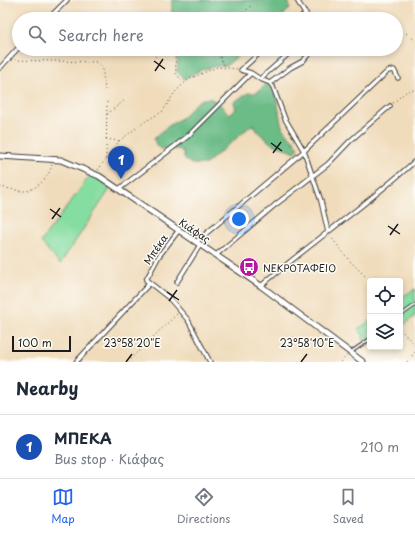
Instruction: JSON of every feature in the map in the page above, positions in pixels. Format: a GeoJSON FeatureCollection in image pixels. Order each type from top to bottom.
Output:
{"type":"FeatureCollection","features":[{"type":"Feature","properties":{"kind":"street"},"geometry":{"type":"LineString","coordinates":[[55,12],[67,0]]}},
{"type":"Feature","properties":{"kind":"street"},"geometry":{"type":"LineString","coordinates":[[298,0],[305,12]]}},
{"type":"Feature","properties":{"kind":"street"},"geometry":{"type":"LineString","coordinates":[[0,68],[12,54]]}},
{"type":"Feature","properties":{"kind":"street"},"geometry":{"type":"LineString","coordinates":[[241,70],[256,56]]}},
{"type":"Feature","properties":{"kind":"street"},"geometry":{"type":"LineString","coordinates":[[260,79],[286,56]]}},
{"type":"Feature","properties":{"kind":"street"},"geometry":{"type":"LineString","coordinates":[[270,83],[290,68],[303,61],[307,56]]}},
{"type":"Feature","properties":{"kind":"street"},"geometry":{"type":"LineString","coordinates":[[241,70],[251,73],[270,83],[285,119],[304,151],[314,176],[327,223],[328,232]]}},
{"type":"Feature","properties":{"kind":"street"},"geometry":{"type":"LineString","coordinates":[[177,282],[198,243],[304,151],[388,71],[394,70],[398,78]]}},
{"type":"Feature","properties":{"kind":"street"},"geometry":{"type":"LineString","coordinates":[[119,189],[188,136],[251,73]]}},
{"type":"Feature","properties":{"kind":"street"},"geometry":{"type":"LineString","coordinates":[[216,255],[275,205],[314,176],[390,106]]}},
{"type":"Feature","properties":{"kind":"street","name":"Κιάφας"},"geometry":{"type":"LineString","coordinates":[[0,156],[52,159],[68,162],[96,174],[261,286],[363,362]]}},
{"type":"Feature","properties":{"kind":"street"},"geometry":{"type":"LineString","coordinates":[[261,286],[380,192],[415,161]]}},
{"type":"Feature","properties":{"kind":"street","name":"Μπέκα"},"geometry":{"type":"LineString","coordinates":[[150,283],[146,281],[146,277],[178,230]]}},
{"type":"Feature","properties":{"kind":"street"},"geometry":{"type":"LineString","coordinates":[[76,362],[150,283],[169,298],[181,311],[198,337],[210,362]]}},
{"type":"Feature","properties":{"kind":"lane"},"geometry":{"type":"LineString","coordinates":[[403,314],[415,305]]}},
{"type":"Feature","properties":{"kind":"lane"},"geometry":{"type":"LineString","coordinates":[[350,352],[367,341]]}},
{"type":"Feature","properties":{"kind":"path"},"geometry":{"type":"LineString","coordinates":[[245,12],[252,4]]}},
{"type":"Feature","properties":{"kind":"path"},"geometry":{"type":"LineString","coordinates":[[406,33],[415,40]]}},
{"type":"Feature","properties":{"kind":"path"},"geometry":{"type":"LineString","coordinates":[[175,56],[176,73],[184,83]]}},
{"type":"Feature","properties":{"kind":"path"},"geometry":{"type":"LineString","coordinates":[[220,56],[224,67]]}},
{"type":"Feature","properties":{"kind":"path"},"geometry":{"type":"LineString","coordinates":[[6,60],[97,62],[102,66],[105,90]]}},
{"type":"Feature","properties":{"kind":"path"},"geometry":{"type":"LineString","coordinates":[[96,174],[120,141],[146,121],[163,111],[174,92],[184,83],[212,68],[224,67],[241,70]]}},
{"type":"Feature","properties":{"kind":"path"},"geometry":{"type":"LineString","coordinates":[[390,106],[407,91],[415,90]]}},
{"type":"Feature","properties":{"kind":"path"},"geometry":{"type":"LineString","coordinates":[[107,114],[126,100]]}},
{"type":"Feature","properties":{"kind":"path"},"geometry":{"type":"LineString","coordinates":[[106,159],[107,101]]}},
{"type":"Feature","properties":{"kind":"path"},"geometry":{"type":"LineString","coordinates":[[106,138],[120,141]]}},
{"type":"Feature","properties":{"kind":"path"},"geometry":{"type":"LineString","coordinates":[[0,187],[22,191],[38,185],[52,167],[52,159]]}},
{"type":"Feature","properties":{"kind":"path"},"geometry":{"type":"LineString","coordinates":[[328,232],[349,260],[367,278]]}},
{"type":"Feature","properties":{"kind":"path"},"geometry":{"type":"LineString","coordinates":[[127,362],[181,311]]}},
{"type":"Feature","properties":{"kind":"path"},"geometry":{"type":"LineString","coordinates":[[403,332],[415,345]]}},
{"type":"Feature","properties":{"kind":"path"},"geometry":{"type":"LineString","coordinates":[[341,362],[350,352]]}},
{"type":"Feature","properties":{"kind":"path"},"geometry":{"type":"LineString","coordinates":[[407,362],[415,352]]}},
{"type":"Feature","properties":{"kind":"green space"},"geometry":{"type":"Polygon","coordinates":[[[172,0],[284,0],[289,3],[290,8],[286,12],[172,11],[172,0]]]}},
{"type":"Feature","properties":{"kind":"green space"},"geometry":{"type":"Polygon","coordinates":[[[176,56],[238,56],[227,65],[204,69],[184,79],[177,72],[178,59],[176,56]]]}},
{"type":"Feature","properties":{"kind":"green space"},"geometry":{"type":"Polygon","coordinates":[[[266,84],[274,93],[283,129],[297,145],[298,149],[296,152],[272,144],[258,132],[253,124],[206,164],[192,164],[185,160],[183,152],[179,149],[163,150],[156,145],[154,139],[160,132],[183,117],[201,100],[214,100],[229,114],[236,109],[234,102],[248,93],[258,92],[266,84]]]}},
{"type":"Feature","properties":{"kind":"green space"},"geometry":{"type":"Polygon","coordinates":[[[91,174],[112,186],[60,264],[41,242],[91,174]]]}},
{"type":"Feature","properties":{"kind":"green space"},"geometry":{"type":"Polygon","coordinates":[[[415,289],[415,316],[403,326],[403,314],[403,296],[415,289]]]}},
{"type":"Feature","properties":{"kind":"green space"},"geometry":{"type":"Polygon","coordinates":[[[367,323],[367,344],[362,338],[364,336],[358,329],[367,323]]]}},
{"type":"Feature","properties":{"kind":"place","name":"ΜΠΕΚΑ"},"geometry":{"type":"Point","coordinates":[121,179]}},
{"type":"Feature","properties":{"kind":"place","name":"ΝΕΚΡΟΤΑΦΕΙΟ"},"geometry":{"type":"Point","coordinates":[249,267]}}]}
